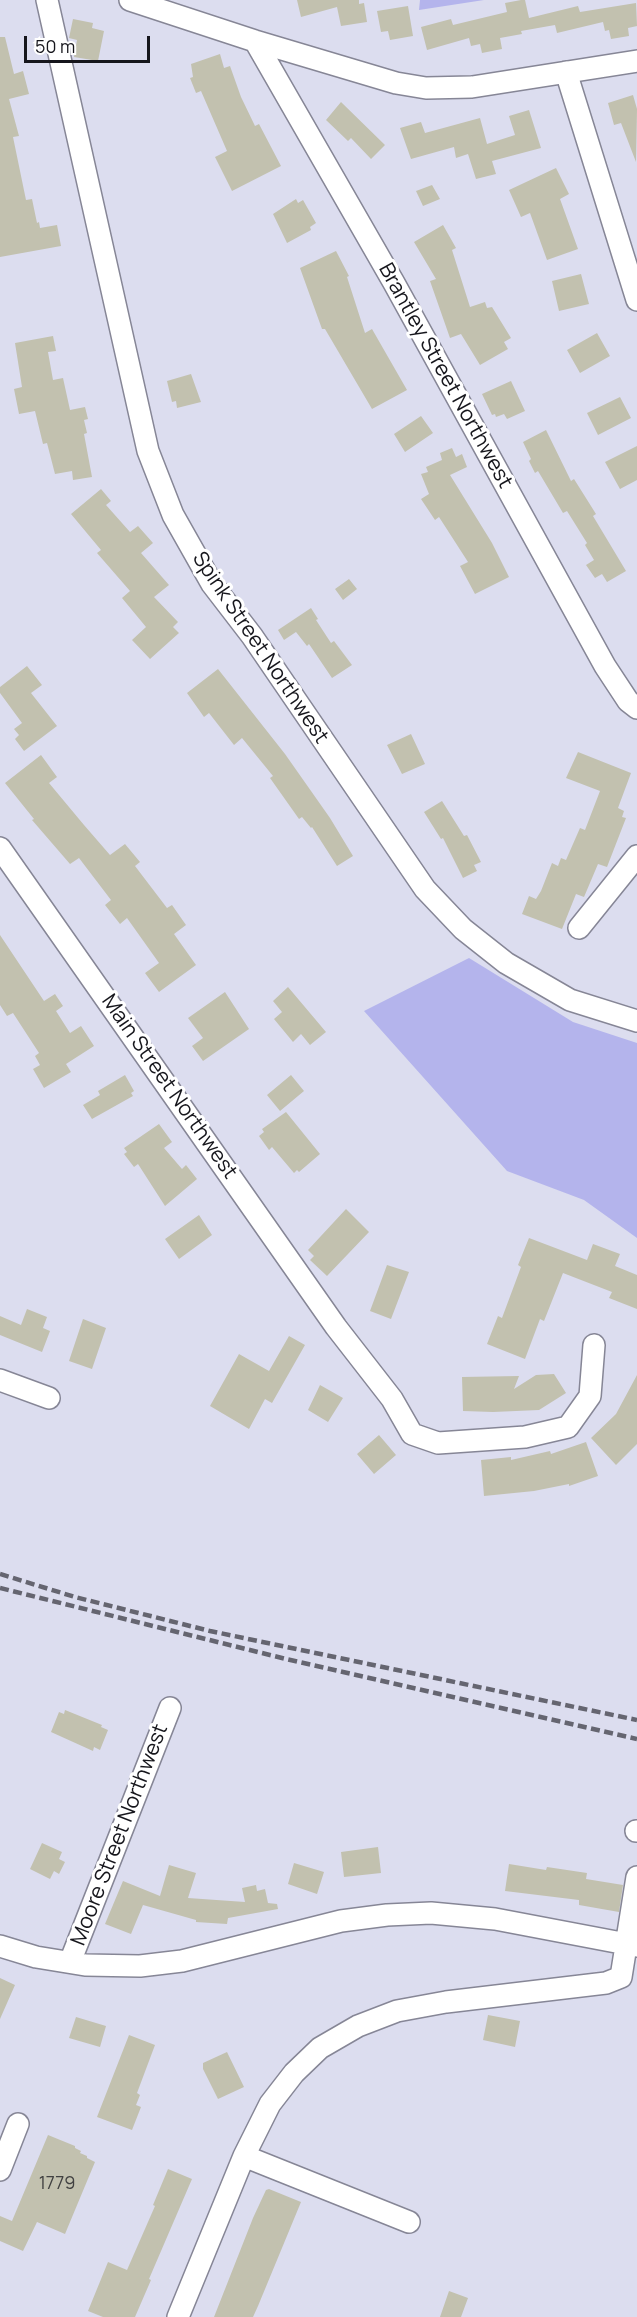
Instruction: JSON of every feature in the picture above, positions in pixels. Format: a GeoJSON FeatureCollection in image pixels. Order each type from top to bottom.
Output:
{"type":"FeatureCollection","features":[{"type":"Feature","properties":{"kind":"street","name":"Spink Street Northwest"},"geometry":{"type":"LineString","coordinates":[[47,0],[148,451],[173,515],[212,584],[252,636],[425,889],[463,929],[506,963],[570,1000],[637,1021]]}},
{"type":"Feature","properties":{"kind":"street"},"geometry":{"type":"LineString","coordinates":[[130,0],[255,41],[396,83],[426,88],[472,87],[637,61]]}},
{"type":"Feature","properties":{"kind":"street","name":"Brantley Street Northwest"},"geometry":{"type":"LineString","coordinates":[[255,41],[394,283],[605,666],[628,701],[637,708]]}},
{"type":"Feature","properties":{"kind":"street"},"geometry":{"type":"LineString","coordinates":[[566,72],[637,300]]}},
{"type":"Feature","properties":{"kind":"street","name":"Main Street Northwest"},"geometry":{"type":"LineString","coordinates":[[0,848],[336,1327],[392,1399],[412,1434],[438,1443],[525,1437],[568,1427],[590,1396],[594,1345]]}},
{"type":"Feature","properties":{"kind":"street"},"geometry":{"type":"LineString","coordinates":[[579,928],[637,856]]}},
{"type":"Feature","properties":{"kind":"street"},"geometry":{"type":"LineString","coordinates":[[0,1380],[49,1398]]}},
{"type":"Feature","properties":{"kind":"street","name":"Moore Street Northwest"},"geometry":{"type":"LineString","coordinates":[[70,1962],[170,1708]]}},
{"type":"Feature","properties":{"kind":"street"},"geometry":{"type":"LineString","coordinates":[[178,2317],[244,2156],[270,2104],[294,2073],[320,2048],[358,2026],[397,2011],[446,2002],[606,1983],[621,1977],[631,1945],[637,1876]]}},
{"type":"Feature","properties":{"kind":"street"},"geometry":{"type":"LineString","coordinates":[[0,1946],[36,1957],[70,1962],[140,1966],[182,1961],[341,1921],[387,1915],[431,1913],[495,1919],[631,1945]]}},
{"type":"Feature","properties":{"kind":"street"},"geometry":{"type":"LineString","coordinates":[[615,1980],[637,1985]]}},
{"type":"Feature","properties":{"kind":"street"},"geometry":{"type":"LineString","coordinates":[[0,2170],[18,2124]]}},
{"type":"Feature","properties":{"kind":"street"},"geometry":{"type":"LineString","coordinates":[[244,2156],[409,2222]]}},
{"type":"Feature","properties":{"kind":"shaded area"},"geometry":{"type":"Polygon","coordinates":[[[420,0],[484,0],[419,10],[420,0]]]}},
{"type":"Feature","properties":{"kind":"shaded area"},"geometry":{"type":"Polygon","coordinates":[[[469,958],[573,1022],[637,1043],[637,1238],[584,1200],[507,1171],[364,1011],[469,958]]]}},
{"type":"Feature","properties":{"kind":"building"},"geometry":{"type":"Polygon","coordinates":[[[297,0],[359,0],[359,4],[364,3],[367,22],[341,26],[337,7],[301,17],[297,0]]]}},
{"type":"Feature","properties":{"kind":"building"},"geometry":{"type":"Polygon","coordinates":[[[525,0],[529,18],[578,6],[580,12],[636,3],[637,26],[628,28],[629,36],[611,39],[609,30],[605,31],[603,22],[557,33],[555,25],[521,31],[522,34],[500,38],[502,49],[482,53],[480,44],[471,46],[469,38],[427,50],[421,27],[451,19],[453,25],[507,12],[505,3],[525,0]]]}},
{"type":"Feature","properties":{"kind":"building"},"geometry":{"type":"Polygon","coordinates":[[[408,6],[413,36],[390,40],[388,31],[381,32],[377,11],[408,6]]]}},
{"type":"Feature","properties":{"kind":"building"},"geometry":{"type":"Polygon","coordinates":[[[73,19],[93,23],[92,28],[104,31],[98,61],[74,57],[77,40],[69,38],[73,19]]]}},
{"type":"Feature","properties":{"kind":"building"},"geometry":{"type":"Polygon","coordinates":[[[0,37],[5,37],[14,74],[23,71],[29,94],[9,99],[19,136],[13,137],[26,200],[32,199],[40,228],[57,225],[61,246],[0,257],[0,37]]]}},
{"type":"Feature","properties":{"kind":"building"},"geometry":{"type":"Polygon","coordinates":[[[220,54],[224,68],[230,66],[255,126],[259,124],[281,166],[232,191],[215,157],[227,151],[201,91],[196,93],[190,78],[193,77],[191,64],[220,54]]]}},
{"type":"Feature","properties":{"kind":"building"},"geometry":{"type":"Polygon","coordinates":[[[633,95],[637,109],[636,162],[621,123],[614,125],[608,103],[633,95]]]}},
{"type":"Feature","properties":{"kind":"building"},"geometry":{"type":"Polygon","coordinates":[[[341,102],[385,145],[371,159],[351,138],[348,141],[326,120],[341,102]]]}},
{"type":"Feature","properties":{"kind":"building"},"geometry":{"type":"Polygon","coordinates":[[[529,110],[541,148],[492,161],[496,174],[476,179],[468,154],[456,158],[454,147],[411,159],[400,128],[421,122],[425,133],[480,118],[487,144],[515,135],[509,116],[529,110]]]}},
{"type":"Feature","properties":{"kind":"building"},"geometry":{"type":"Polygon","coordinates":[[[556,168],[569,194],[560,199],[578,249],[547,260],[530,213],[521,217],[509,190],[556,168]]]}},
{"type":"Feature","properties":{"kind":"building"},"geometry":{"type":"Polygon","coordinates":[[[432,185],[440,199],[423,206],[416,191],[432,185]]]}},
{"type":"Feature","properties":{"kind":"building"},"geometry":{"type":"Polygon","coordinates":[[[296,199],[298,203],[303,200],[316,223],[310,227],[311,230],[287,243],[273,214],[296,199]]]}},
{"type":"Feature","properties":{"kind":"building"},"geometry":{"type":"Polygon","coordinates":[[[443,225],[456,248],[452,250],[470,307],[485,302],[487,308],[492,307],[511,338],[504,342],[508,349],[480,365],[461,334],[450,338],[430,281],[436,279],[414,242],[443,225]]]}},
{"type":"Feature","properties":{"kind":"building"},"geometry":{"type":"Polygon","coordinates":[[[336,251],[349,276],[347,277],[365,333],[372,329],[407,390],[372,409],[325,329],[322,329],[300,268],[336,251]]]}},
{"type":"Feature","properties":{"kind":"building"},"geometry":{"type":"Polygon","coordinates":[[[581,274],[589,304],[559,311],[552,281],[581,274]]]}},
{"type":"Feature","properties":{"kind":"building"},"geometry":{"type":"Polygon","coordinates":[[[597,333],[610,356],[580,373],[567,350],[597,333]]]}},
{"type":"Feature","properties":{"kind":"building"},"geometry":{"type":"Polygon","coordinates":[[[53,336],[56,351],[48,352],[53,380],[63,378],[70,410],[85,407],[88,419],[84,420],[87,433],[84,434],[92,477],[73,480],[72,471],[55,474],[47,443],[43,444],[35,411],[19,414],[14,389],[22,387],[15,343],[53,336]]]}},
{"type":"Feature","properties":{"kind":"building"},"geometry":{"type":"Polygon","coordinates":[[[191,374],[201,402],[177,408],[176,401],[172,402],[167,381],[191,374]]]}},
{"type":"Feature","properties":{"kind":"building"},"geometry":{"type":"Polygon","coordinates":[[[511,381],[525,411],[507,419],[504,414],[496,417],[495,414],[492,415],[482,394],[511,381]]]}},
{"type":"Feature","properties":{"kind":"building"},"geometry":{"type":"Polygon","coordinates":[[[620,397],[631,418],[598,435],[587,413],[620,397]]]}},
{"type":"Feature","properties":{"kind":"building"},"geometry":{"type":"Polygon","coordinates":[[[421,416],[433,433],[405,452],[394,434],[421,416]]]}},
{"type":"Feature","properties":{"kind":"building"},"geometry":{"type":"Polygon","coordinates":[[[546,430],[571,481],[574,479],[596,514],[593,516],[626,571],[607,582],[602,574],[595,578],[586,565],[594,560],[585,545],[587,543],[567,511],[563,513],[538,471],[535,473],[529,461],[531,459],[523,442],[546,430]]]}},
{"type":"Feature","properties":{"kind":"building"},"geometry":{"type":"Polygon","coordinates":[[[637,446],[637,480],[620,489],[605,462],[637,446]]]}},
{"type":"Feature","properties":{"kind":"building"},"geometry":{"type":"Polygon","coordinates":[[[452,448],[456,457],[462,454],[467,467],[450,475],[492,543],[509,577],[475,594],[460,566],[468,562],[439,517],[435,520],[421,499],[429,494],[421,474],[428,472],[426,467],[442,460],[440,453],[452,448]]]}},
{"type":"Feature","properties":{"kind":"building"},"geometry":{"type":"Polygon","coordinates":[[[101,489],[111,501],[106,505],[130,532],[138,526],[153,543],[141,553],[169,585],[154,597],[178,622],[173,627],[179,633],[150,659],[132,640],[146,627],[122,598],[130,591],[97,553],[101,550],[71,514],[101,489]]]}},
{"type":"Feature","properties":{"kind":"building"},"geometry":{"type":"Polygon","coordinates":[[[349,579],[357,589],[343,600],[335,589],[349,579]]]}},
{"type":"Feature","properties":{"kind":"building"},"geometry":{"type":"Polygon","coordinates":[[[311,608],[331,643],[334,641],[352,665],[332,678],[309,644],[307,646],[296,632],[284,640],[278,630],[311,608]]]}},
{"type":"Feature","properties":{"kind":"building"},"geometry":{"type":"Polygon","coordinates":[[[27,666],[42,685],[31,693],[57,726],[24,751],[15,739],[19,735],[14,729],[22,723],[0,693],[0,687],[27,666]]]}},
{"type":"Feature","properties":{"kind":"building"},"geometry":{"type":"Polygon","coordinates":[[[218,669],[285,754],[330,818],[353,856],[337,866],[312,827],[302,817],[299,819],[270,778],[273,776],[242,738],[234,745],[209,713],[204,717],[187,693],[218,669]]]}},
{"type":"Feature","properties":{"kind":"building"},"geometry":{"type":"Polygon","coordinates":[[[411,734],[425,764],[402,774],[387,745],[411,734]]]}},
{"type":"Feature","properties":{"kind":"building"},"geometry":{"type":"Polygon","coordinates":[[[578,752],[631,773],[618,808],[624,811],[622,817],[626,818],[607,867],[598,864],[584,897],[576,894],[562,929],[522,914],[529,896],[536,899],[541,891],[552,863],[558,866],[561,858],[566,860],[580,828],[585,830],[600,791],[566,778],[578,752]]]}},
{"type":"Feature","properties":{"kind":"building"},"geometry":{"type":"Polygon","coordinates":[[[41,755],[57,777],[49,783],[84,825],[110,855],[125,844],[140,862],[135,866],[167,908],[172,905],[186,925],[174,934],[196,965],[159,992],[145,973],[159,963],[127,918],[120,924],[105,905],[111,900],[79,858],[70,864],[32,820],[34,819],[5,783],[41,755]]]}},
{"type":"Feature","properties":{"kind":"building"},"geometry":{"type":"Polygon","coordinates":[[[442,801],[464,836],[467,835],[481,862],[474,865],[477,871],[463,878],[443,838],[441,839],[424,812],[442,801]]]}},
{"type":"Feature","properties":{"kind":"building"},"geometry":{"type":"Polygon","coordinates":[[[0,935],[44,1001],[55,994],[63,1006],[56,1011],[70,1033],[81,1026],[94,1046],[66,1064],[71,1072],[44,1088],[33,1069],[40,1065],[35,1056],[39,1053],[13,1013],[7,1016],[0,1005],[0,935]]]}},
{"type":"Feature","properties":{"kind":"building"},"geometry":{"type":"Polygon","coordinates":[[[288,987],[326,1032],[310,1045],[301,1034],[293,1042],[274,1019],[282,1012],[273,1001],[288,987]]]}},
{"type":"Feature","properties":{"kind":"building"},"geometry":{"type":"Polygon","coordinates":[[[225,992],[249,1029],[203,1061],[192,1046],[203,1038],[188,1018],[225,992]]]}},
{"type":"Feature","properties":{"kind":"building"},"geometry":{"type":"Polygon","coordinates":[[[125,1075],[134,1091],[131,1093],[133,1096],[92,1119],[83,1105],[100,1095],[98,1091],[125,1075]]]}},
{"type":"Feature","properties":{"kind":"building"},"geometry":{"type":"Polygon","coordinates":[[[291,1075],[304,1091],[280,1111],[267,1095],[291,1075]]]}},
{"type":"Feature","properties":{"kind":"building"},"geometry":{"type":"Polygon","coordinates":[[[286,1112],[320,1154],[299,1172],[297,1170],[294,1173],[272,1147],[269,1150],[259,1136],[264,1132],[262,1129],[286,1112]]]}},
{"type":"Feature","properties":{"kind":"building"},"geometry":{"type":"Polygon","coordinates":[[[159,1124],[172,1142],[164,1148],[182,1169],[186,1165],[197,1179],[165,1206],[138,1164],[134,1167],[124,1154],[127,1152],[124,1148],[159,1124]]]}},
{"type":"Feature","properties":{"kind":"building"},"geometry":{"type":"Polygon","coordinates":[[[346,1209],[369,1232],[327,1276],[310,1260],[314,1256],[308,1250],[346,1209]]]}},
{"type":"Feature","properties":{"kind":"building"},"geometry":{"type":"Polygon","coordinates":[[[199,1215],[212,1235],[179,1259],[165,1239],[199,1215]]]}},
{"type":"Feature","properties":{"kind":"building"},"geometry":{"type":"Polygon","coordinates":[[[529,1238],[587,1260],[593,1244],[620,1254],[615,1266],[637,1275],[637,1309],[609,1298],[612,1292],[563,1273],[544,1321],[540,1319],[525,1359],[487,1344],[498,1316],[502,1318],[529,1238]]]}},
{"type":"Feature","properties":{"kind":"building"},"geometry":{"type":"Polygon","coordinates":[[[387,1265],[409,1272],[391,1319],[370,1311],[387,1265]]]}},
{"type":"Feature","properties":{"kind":"building"},"geometry":{"type":"Polygon","coordinates":[[[27,1309],[47,1317],[43,1328],[50,1331],[42,1352],[0,1335],[0,1316],[21,1325],[27,1309]]]}},
{"type":"Feature","properties":{"kind":"building"},"geometry":{"type":"Polygon","coordinates":[[[83,1319],[106,1328],[92,1369],[69,1361],[83,1319]]]}},
{"type":"Feature","properties":{"kind":"building"},"geometry":{"type":"Polygon","coordinates":[[[289,1336],[305,1345],[272,1403],[265,1399],[249,1429],[210,1406],[239,1354],[269,1371],[289,1336]]]}},
{"type":"Feature","properties":{"kind":"building"},"geometry":{"type":"Polygon","coordinates":[[[554,1374],[566,1393],[539,1410],[463,1411],[462,1377],[519,1376],[514,1389],[536,1375],[554,1374]]]}},
{"type":"Feature","properties":{"kind":"building"},"geometry":{"type":"Polygon","coordinates":[[[637,1375],[637,1444],[616,1465],[591,1438],[616,1414],[637,1375]]]}},
{"type":"Feature","properties":{"kind":"building"},"geometry":{"type":"Polygon","coordinates":[[[320,1385],[343,1398],[328,1422],[308,1410],[320,1385]]]}},
{"type":"Feature","properties":{"kind":"building"},"geometry":{"type":"Polygon","coordinates":[[[379,1435],[396,1455],[374,1474],[357,1454],[379,1435]]]}},
{"type":"Feature","properties":{"kind":"building"},"geometry":{"type":"Polygon","coordinates":[[[586,1442],[598,1476],[569,1486],[569,1484],[534,1491],[484,1496],[481,1460],[511,1457],[511,1460],[550,1451],[551,1454],[586,1442]]]}},
{"type":"Feature","properties":{"kind":"building"},"geometry":{"type":"Polygon","coordinates":[[[65,1710],[102,1725],[101,1727],[108,1730],[100,1750],[94,1747],[93,1751],[51,1732],[59,1712],[64,1714],[65,1710]]]}},
{"type":"Feature","properties":{"kind":"building"},"geometry":{"type":"Polygon","coordinates":[[[42,1843],[62,1852],[59,1859],[65,1862],[59,1874],[54,1871],[50,1879],[30,1869],[42,1843]]]}},
{"type":"Feature","properties":{"kind":"building"},"geometry":{"type":"Polygon","coordinates":[[[378,1847],[381,1873],[344,1877],[341,1852],[378,1847]]]}},
{"type":"Feature","properties":{"kind":"building"},"geometry":{"type":"Polygon","coordinates":[[[294,1863],[324,1872],[317,1894],[288,1884],[294,1863]]]}},
{"type":"Feature","properties":{"kind":"building"},"geometry":{"type":"Polygon","coordinates":[[[509,1864],[587,1873],[586,1879],[623,1885],[619,1912],[579,1905],[579,1900],[505,1891],[509,1864]]]}},
{"type":"Feature","properties":{"kind":"building"},"geometry":{"type":"Polygon","coordinates":[[[169,1865],[196,1873],[188,1898],[245,1902],[242,1888],[256,1885],[257,1891],[265,1889],[268,1903],[277,1904],[278,1909],[228,1918],[227,1924],[196,1922],[196,1920],[143,1905],[131,1934],[105,1924],[123,1881],[160,1896],[169,1865]]]}},
{"type":"Feature","properties":{"kind":"building"},"geometry":{"type":"Polygon","coordinates":[[[0,1978],[15,1985],[0,2019],[0,1978]]]}},
{"type":"Feature","properties":{"kind":"building"},"geometry":{"type":"Polygon","coordinates":[[[488,2015],[520,2021],[515,2047],[483,2040],[488,2015]]]}},
{"type":"Feature","properties":{"kind":"building"},"geometry":{"type":"Polygon","coordinates":[[[76,2017],[106,2026],[100,2047],[69,2038],[76,2017]]]}},
{"type":"Feature","properties":{"kind":"building"},"geometry":{"type":"Polygon","coordinates":[[[129,2035],[155,2045],[137,2093],[140,2095],[136,2105],[141,2107],[132,2130],[97,2117],[129,2035]]]}},
{"type":"Feature","properties":{"kind":"building"},"geometry":{"type":"Polygon","coordinates":[[[227,2052],[244,2087],[218,2099],[203,2069],[203,2063],[227,2052]]]}},
{"type":"Feature","properties":{"kind":"building"},"geometry":{"type":"Polygon","coordinates":[[[48,2135],[75,2146],[81,2151],[80,2153],[95,2162],[65,2234],[37,2222],[23,2251],[0,2241],[0,2216],[12,2221],[48,2135]]]}},
{"type":"Feature","properties":{"kind":"building"},"geometry":{"type":"Polygon","coordinates":[[[168,2169],[192,2179],[135,2317],[103,2317],[88,2311],[108,2262],[127,2270],[155,2206],[153,2205],[168,2169]]]}},
{"type":"Feature","properties":{"kind":"building"},"geometry":{"type":"Polygon","coordinates":[[[269,2189],[301,2202],[258,2306],[253,2317],[214,2317],[253,2218],[266,2190],[269,2189]]]}},
{"type":"Feature","properties":{"kind":"building"},"geometry":{"type":"Polygon","coordinates":[[[449,2291],[468,2298],[461,2317],[440,2317],[449,2291]]]}},
{"type":"Feature","properties":{"kind":"railway"},"geometry":{"type":"LineString","coordinates":[[0,1574],[75,1597],[210,1631],[637,1720]]}},
{"type":"Feature","properties":{"kind":"railway"},"geometry":{"type":"LineString","coordinates":[[0,1588],[286,1659],[637,1739]]}}]}
